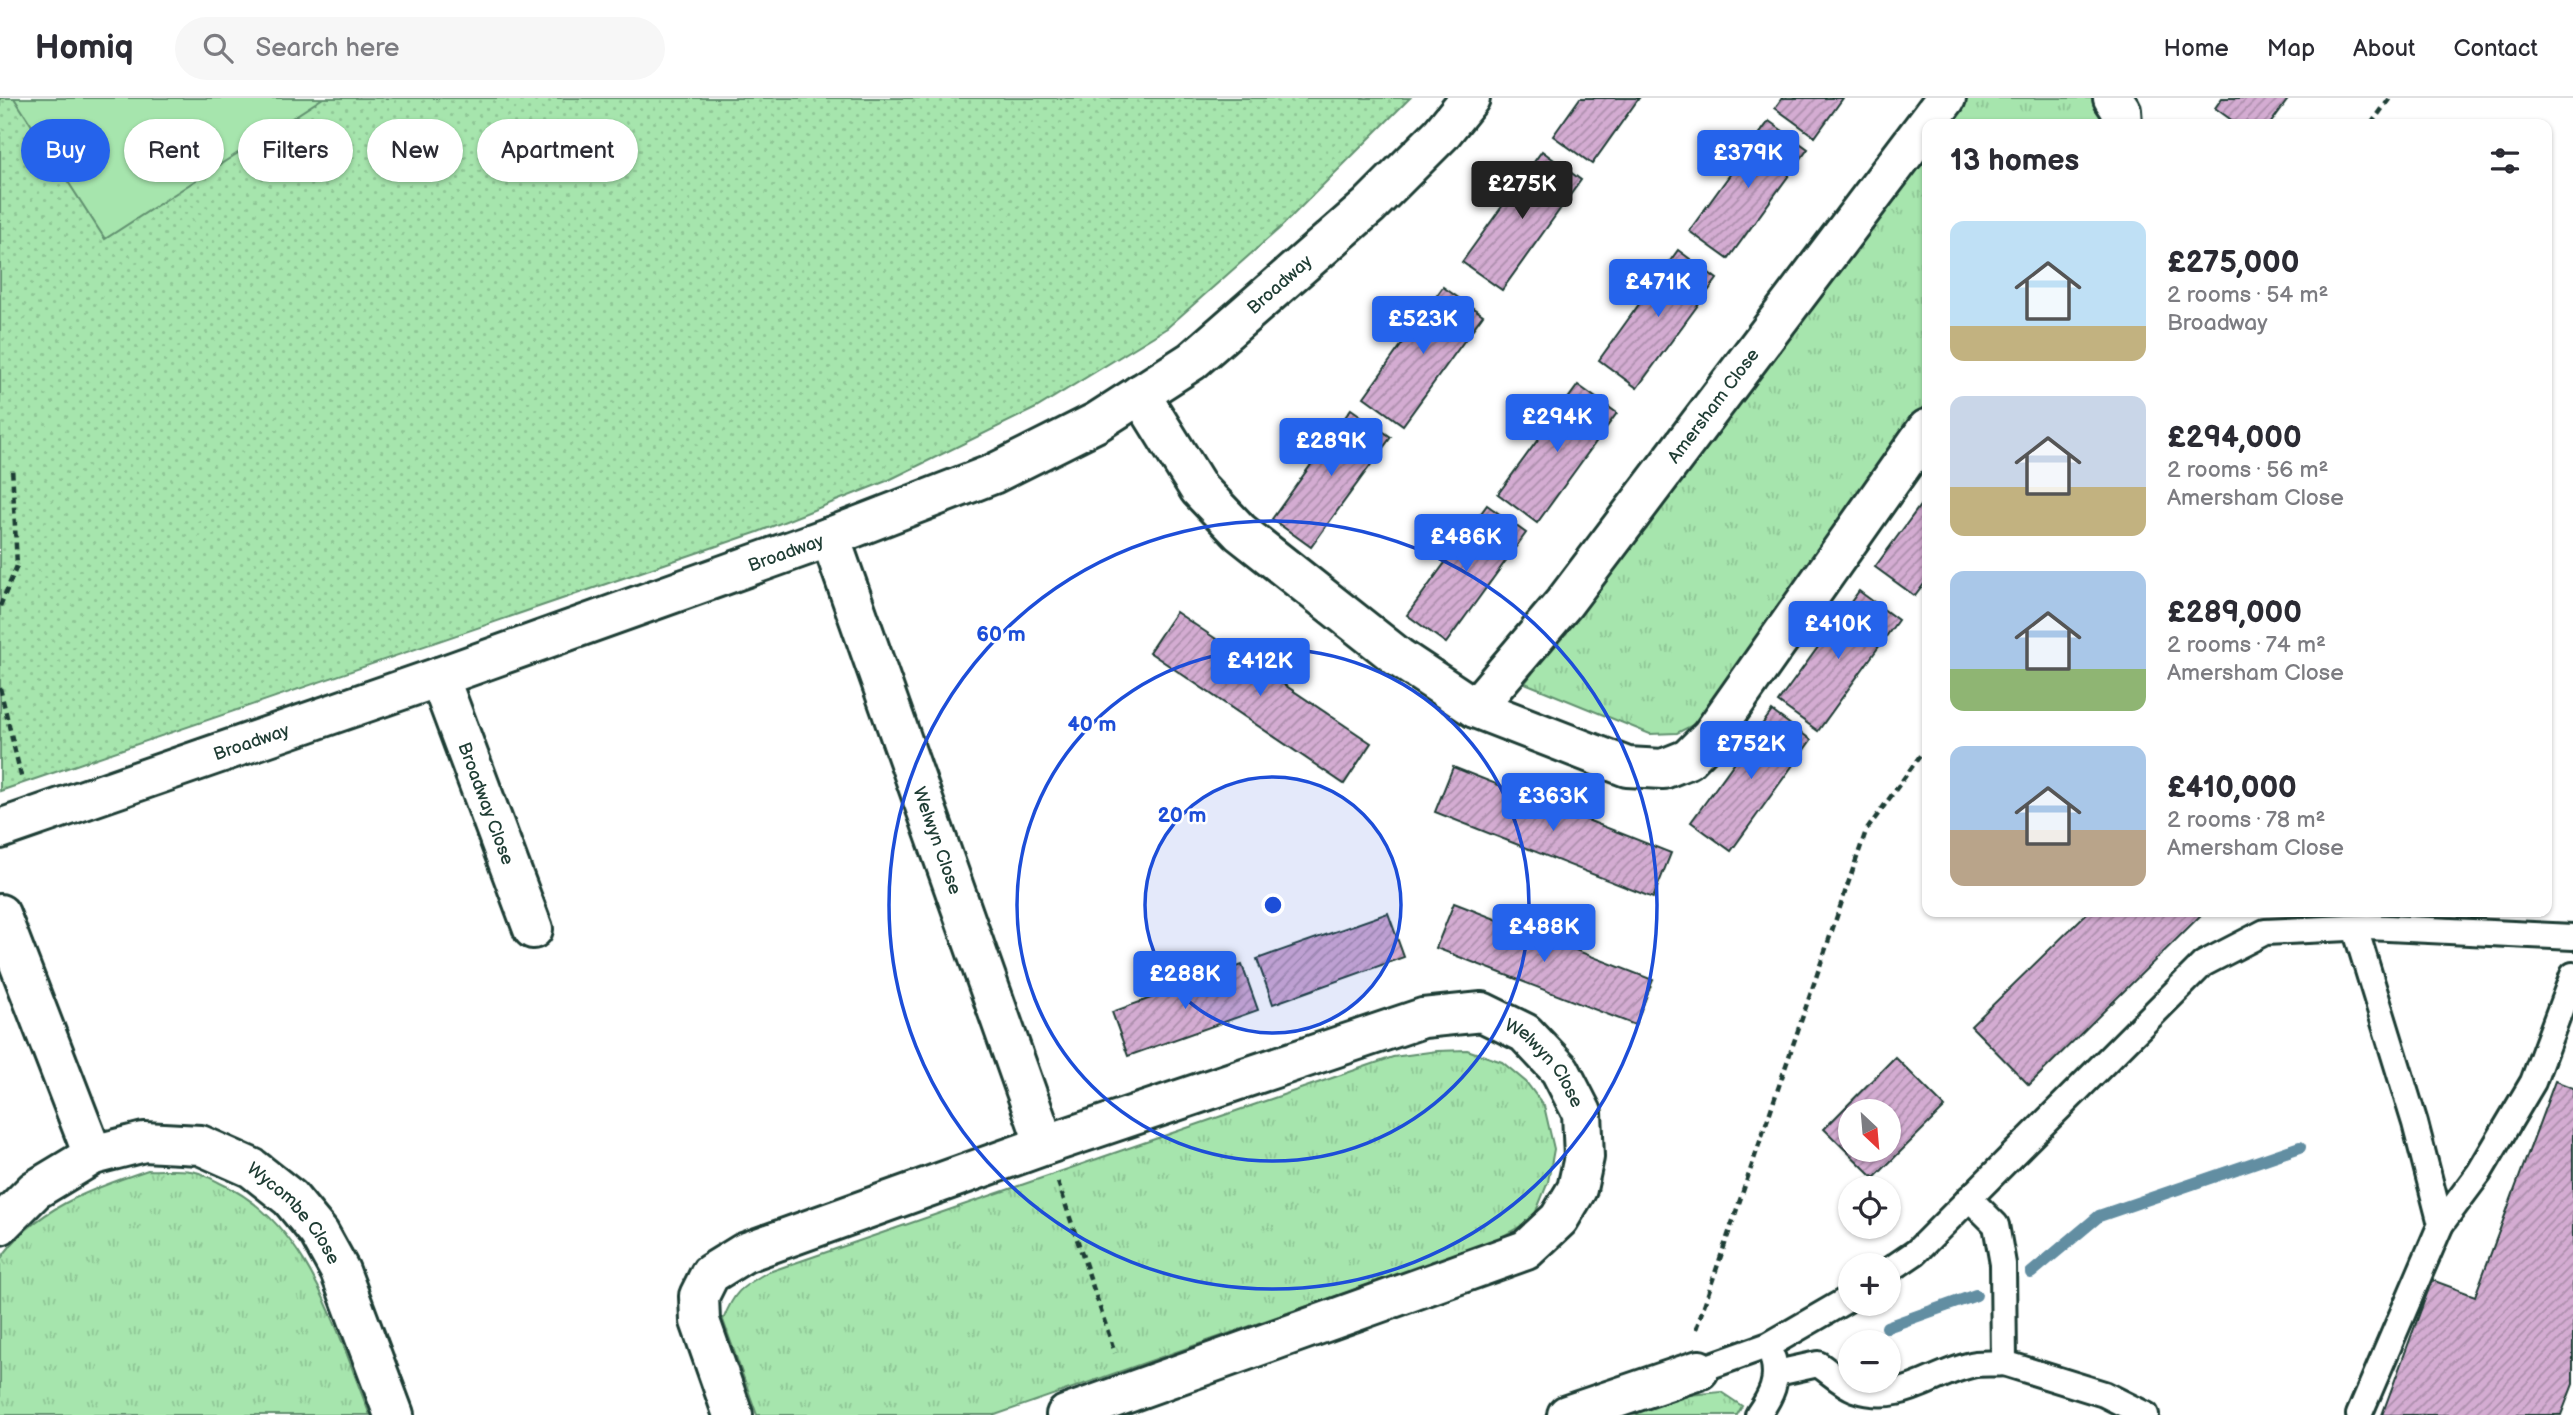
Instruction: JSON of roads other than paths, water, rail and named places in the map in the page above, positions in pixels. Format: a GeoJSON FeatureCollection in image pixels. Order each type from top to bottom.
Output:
{"type":"FeatureCollection","features":[{"type":"Feature","properties":{"kind":"street","name":"Broadway"},"geometry":{"type":"LineString","coordinates":[[15,824],[439,677],[830,537],[993,474],[1097,422],[1192,361],[1369,206],[1441,134],[1470,98]]}},
{"type":"Feature","properties":{"kind":"street","name":"Amersham Close"},"geometry":{"type":"LineString","coordinates":[[1929,119],[1945,98]]}},
{"type":"Feature","properties":{"kind":"street"},"geometry":{"type":"LineString","coordinates":[[2113,98],[2121,110],[2122,119]]}},
{"type":"Feature","properties":{"kind":"street","name":"Amersham Close"},"geometry":{"type":"LineString","coordinates":[[1475,708],[1564,603],[1922,128]]}},
{"type":"Feature","properties":{"kind":"street"},"geometry":{"type":"LineString","coordinates":[[1140,394],[1199,489],[1240,532],[1398,657],[1475,708],[1627,767],[1663,769],[1689,759],[1711,736],[1922,436]]}},
{"type":"Feature","properties":{"kind":"street","name":"Welwyn Close"},"geometry":{"type":"LineString","coordinates":[[830,537],[1045,1145]]}},
{"type":"Feature","properties":{"kind":"street","name":"Broadway Close"},"geometry":{"type":"LineString","coordinates":[[439,677],[533,929]]}},
{"type":"Feature","properties":{"kind":"street"},"geometry":{"type":"LineString","coordinates":[[0,914],[93,1155]]}},
{"type":"Feature","properties":{"kind":"street","name":"Welwyn Close"},"geometry":{"type":"LineString","coordinates":[[733,1415],[700,1321],[699,1296],[710,1273],[744,1253],[1045,1145],[1423,1018],[1482,1012],[1525,1033],[1560,1070],[1582,1113],[1584,1157],[1577,1189],[1559,1219],[1526,1250],[1066,1415]]}},
{"type":"Feature","properties":{"kind":"street","name":"Wycombe Close"},"geometry":{"type":"LineString","coordinates":[[0,1225],[36,1190],[93,1155],[144,1142],[200,1145],[252,1168],[290,1198],[319,1233],[340,1271],[394,1415]]}},
{"type":"Feature","properties":{"kind":"street"},"geometry":{"type":"LineString","coordinates":[[1567,1415],[1699,1370]]}},
{"type":"Feature","properties":{"kind":"lane"},"geometry":{"type":"LineString","coordinates":[[1901,1262],[1916,1252],[2203,964],[2265,932],[2327,920],[2355,928],[2573,937]]}},
{"type":"Feature","properties":{"kind":"lane"},"geometry":{"type":"LineString","coordinates":[[2355,928],[2415,1123],[2441,1224]]}},
{"type":"Feature","properties":{"kind":"lane"},"geometry":{"type":"LineString","coordinates":[[2360,1415],[2441,1224],[2479,1173],[2533,1082],[2573,975]]}},
{"type":"Feature","properties":{"kind":"lane"},"geometry":{"type":"LineString","coordinates":[[1969,1198],[1996,1225],[2003,1264],[2004,1363]]}},
{"type":"Feature","properties":{"kind":"lane"},"geometry":{"type":"LineString","coordinates":[[1699,1370],[1769,1345],[1838,1305]]}},
{"type":"Feature","properties":{"kind":"lane"},"geometry":{"type":"LineString","coordinates":[[1758,1415],[1769,1399],[1777,1373],[1769,1345]]}},
{"type":"Feature","properties":{"kind":"lane"},"geometry":{"type":"LineString","coordinates":[[1777,1373],[1818,1364],[1852,1388],[1885,1394],[1928,1383],[1977,1364],[2004,1363],[2104,1394],[2146,1415]]}},
{"type":"Feature","properties":{"kind":"waterway"},"geometry":{"type":"LineString","coordinates":[[2031,1273],[2099,1216],[2300,1147]]}},
{"type":"Feature","properties":{"kind":"waterway"},"geometry":{"type":"LineString","coordinates":[[1887,1327],[1976,1295]]}}]}
